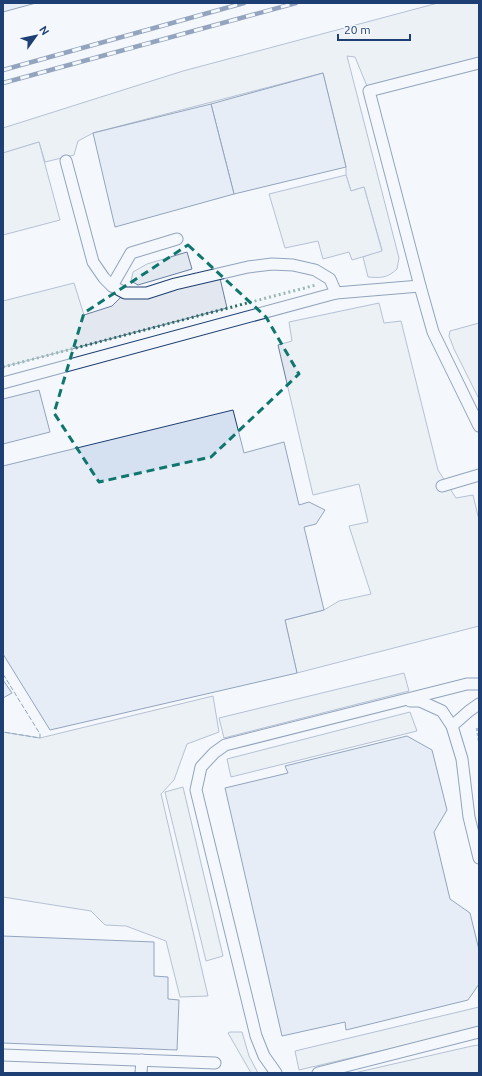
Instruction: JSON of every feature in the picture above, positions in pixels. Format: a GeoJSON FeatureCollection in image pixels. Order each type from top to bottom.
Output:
{"type":"FeatureCollection","features":[{"type":"Feature","properties":{"kind":"lane"},"geometry":{"type":"LineString","coordinates":[[479,63],[369,91],[433,332],[479,426]]}},
{"type":"Feature","properties":{"kind":"lane"},"geometry":{"type":"LineString","coordinates":[[66,161],[93,262],[104,278],[112,286],[125,293],[147,293],[175,284],[248,267],[272,264],[293,265],[315,270],[330,279],[336,294]]}},
{"type":"Feature","properties":{"kind":"lane"},"geometry":{"type":"LineString","coordinates":[[112,286],[131,253],[177,239]]}},
{"type":"Feature","properties":{"kind":"lane"},"geometry":{"type":"LineString","coordinates":[[3,383],[336,294],[420,286]]}},
{"type":"Feature","properties":{"kind":"lane"},"geometry":{"type":"LineString","coordinates":[[442,486],[479,474]]}},
{"type":"Feature","properties":{"kind":"lane"},"geometry":{"type":"LineString","coordinates":[[276,1073],[264,1056],[256,1036],[196,790],[202,767],[214,753],[225,745],[467,684],[479,684]]}},
{"type":"Feature","properties":{"kind":"lane"},"geometry":{"type":"LineString","coordinates":[[404,700],[420,701],[442,711],[452,726],[462,759],[469,817],[479,858]]}},
{"type":"Feature","properties":{"kind":"lane"},"geometry":{"type":"LineString","coordinates":[[452,726],[479,704]]}},
{"type":"Feature","properties":{"kind":"lane"},"geometry":{"type":"LineString","coordinates":[[318,1073],[479,1032]]}},
{"type":"Feature","properties":{"kind":"lane"},"geometry":{"type":"LineString","coordinates":[[3,1055],[215,1063]]}},
{"type":"Feature","properties":{"kind":"lane"},"geometry":{"type":"LineString","coordinates":[[141,1073],[142,1060]]}},
{"type":"Feature","properties":{"kind":"highlighted area"},"geometry":{"type":"Polygon","coordinates":[[[188,245],[266,317],[299,374],[211,457],[99,482],[54,413],[84,313],[188,245]]]}},
{"type":"Feature","properties":{"kind":"shaded area"},"geometry":{"type":"Polygon","coordinates":[[[438,3],[479,3],[479,61],[369,91],[355,57],[347,56],[399,258],[397,269],[387,276],[368,277],[363,257],[382,250],[364,187],[351,191],[323,73],[93,133],[78,141],[74,155],[45,162],[39,142],[3,153],[3,128],[183,71],[438,3]]]}},
{"type":"Feature","properties":{"kind":"shaded area"},"geometry":{"type":"Polygon","coordinates":[[[39,142],[60,220],[3,235],[3,153],[39,142]]]}},
{"type":"Feature","properties":{"kind":"shaded area"},"geometry":{"type":"Polygon","coordinates":[[[346,175],[351,191],[364,187],[382,251],[352,260],[349,252],[323,259],[318,241],[285,248],[269,194],[346,175]]]}},
{"type":"Feature","properties":{"kind":"shaded area"},"geometry":{"type":"Polygon","coordinates":[[[187,252],[192,269],[138,285],[131,281],[133,272],[147,264],[187,252]]]}},
{"type":"Feature","properties":{"kind":"shaded area"},"geometry":{"type":"Polygon","coordinates":[[[219,274],[227,308],[3,367],[3,301],[74,283],[84,315],[112,306],[125,293],[219,274]]]}},
{"type":"Feature","properties":{"kind":"shaded area"},"geometry":{"type":"Polygon","coordinates":[[[379,303],[384,323],[401,321],[438,470],[456,498],[473,495],[479,520],[479,626],[297,673],[285,620],[324,610],[339,601],[371,594],[349,526],[368,522],[359,484],[313,495],[278,345],[292,341],[289,322],[379,303]]]}},
{"type":"Feature","properties":{"kind":"shaded area"},"geometry":{"type":"Polygon","coordinates":[[[479,323],[479,399],[449,336],[450,331],[479,323]]]}},
{"type":"Feature","properties":{"kind":"shaded area"},"geometry":{"type":"Polygon","coordinates":[[[404,673],[409,691],[224,738],[219,718],[404,673]]]}},
{"type":"Feature","properties":{"kind":"shaded area"},"geometry":{"type":"Polygon","coordinates":[[[213,696],[219,732],[187,744],[174,780],[161,794],[208,996],[180,997],[166,941],[126,926],[105,925],[91,911],[3,897],[3,732],[40,738],[213,696]]]}},
{"type":"Feature","properties":{"kind":"shaded area"},"geometry":{"type":"Polygon","coordinates":[[[410,712],[417,731],[231,777],[227,759],[410,712]]]}},
{"type":"Feature","properties":{"kind":"shaded area"},"geometry":{"type":"Polygon","coordinates":[[[183,787],[223,956],[206,961],[165,792],[183,787]]]}},
{"type":"Feature","properties":{"kind":"shaded area"},"geometry":{"type":"Polygon","coordinates":[[[479,1007],[479,1028],[299,1070],[295,1051],[479,1007]]]}},
{"type":"Feature","properties":{"kind":"shaded area"},"geometry":{"type":"Polygon","coordinates":[[[242,1032],[249,1056],[258,1073],[251,1073],[228,1033],[242,1032]]]}},
{"type":"Feature","properties":{"kind":"shaded area"},"geometry":{"type":"Polygon","coordinates":[[[479,1045],[479,1073],[354,1073],[472,1046],[479,1045]]]}},
{"type":"Feature","properties":{"kind":"building"},"geometry":{"type":"Polygon","coordinates":[[[3,3],[36,3],[3,12],[3,3]]]}},
{"type":"Feature","properties":{"kind":"building"},"geometry":{"type":"Polygon","coordinates":[[[323,73],[346,167],[234,194],[211,104],[323,73]]]}},
{"type":"Feature","properties":{"kind":"building"},"geometry":{"type":"Polygon","coordinates":[[[211,104],[234,194],[115,227],[93,133],[211,104]]]}},
{"type":"Feature","properties":{"kind":"building"},"geometry":{"type":"Polygon","coordinates":[[[39,390],[50,432],[3,444],[3,399],[39,390]]]}},
{"type":"Feature","properties":{"kind":"building"},"geometry":{"type":"Polygon","coordinates":[[[233,410],[244,453],[284,442],[299,505],[309,502],[325,510],[316,524],[304,527],[324,610],[285,620],[297,673],[50,730],[3,654],[3,466],[233,410]]]}},
{"type":"Feature","properties":{"kind":"building"},"geometry":{"type":"Polygon","coordinates":[[[3,680],[12,693],[3,698],[3,680]]]}},
{"type":"Feature","properties":{"kind":"building"},"geometry":{"type":"Polygon","coordinates":[[[407,736],[432,750],[447,810],[434,832],[450,899],[470,913],[479,950],[479,984],[468,1000],[346,1030],[345,1022],[282,1036],[225,788],[288,773],[285,766],[407,736]]]}},
{"type":"Feature","properties":{"kind":"building"},"geometry":{"type":"Polygon","coordinates":[[[3,936],[154,942],[154,976],[168,977],[168,999],[179,1000],[177,1050],[3,1043],[3,936]]]}},
{"type":"Feature","properties":{"kind":"railway"},"geometry":{"type":"LineString","coordinates":[[3,70],[244,3]]}},
{"type":"Feature","properties":{"kind":"railway"},"geometry":{"type":"LineString","coordinates":[[3,83],[296,3]]}},
{"type":"Feature","properties":{"kind":"hedge"},"geometry":{"type":"LineString","coordinates":[[3,367],[316,285]]}},
{"type":"Feature","properties":{"kind":"fence"},"geometry":{"type":"LineString","coordinates":[[3,674],[40,734],[40,738],[3,732]]}}]}
